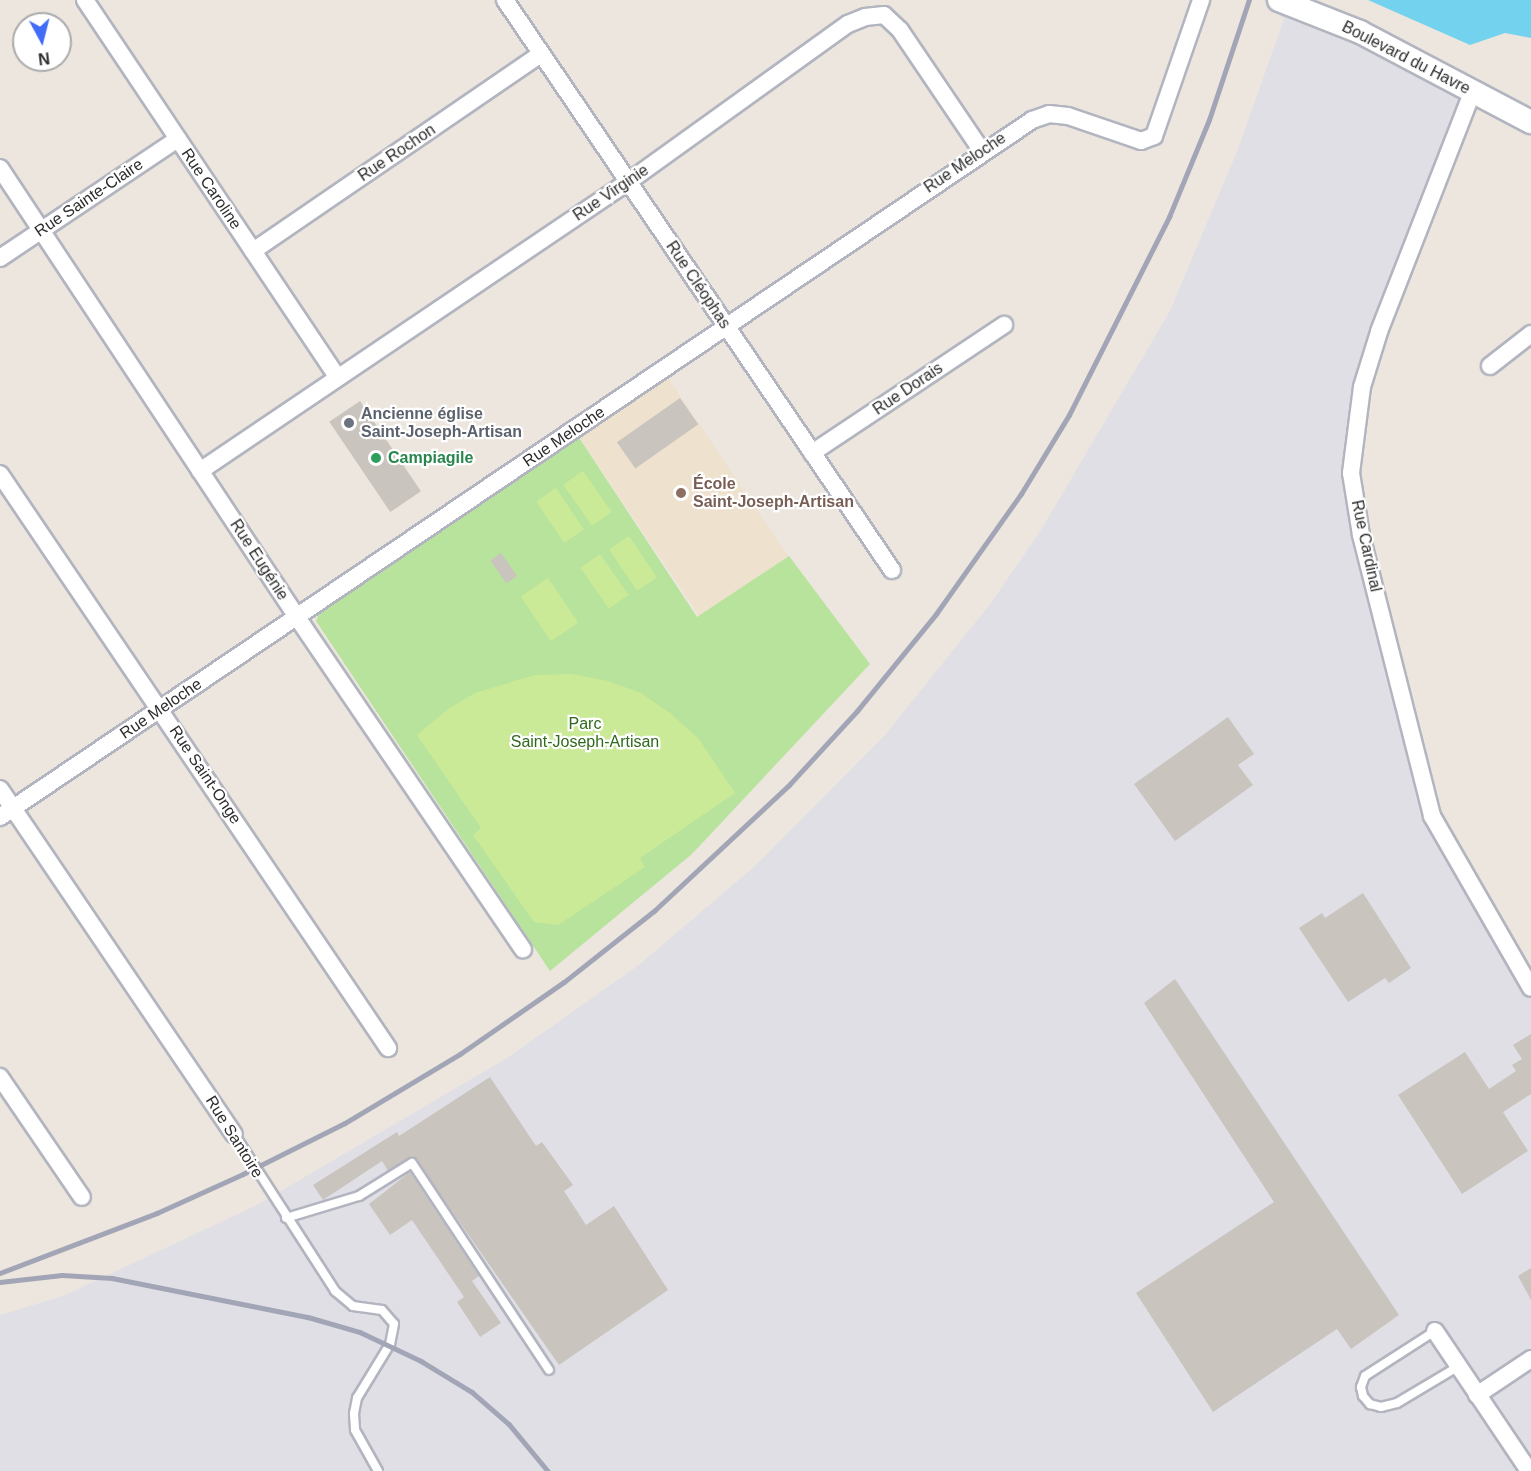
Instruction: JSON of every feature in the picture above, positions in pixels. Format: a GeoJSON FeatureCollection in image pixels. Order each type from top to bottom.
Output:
{"type":"FeatureCollection","features":[{"type":"Feature","properties":{"kind":"street","name":"Rue Caroline"},"geometry":{"type":"LineString","coordinates":[[85,0],[337,377]]}},
{"type":"Feature","properties":{"kind":"street","name":"Rue Cléophas"},"geometry":{"type":"LineString","coordinates":[[505,0],[892,570]]}},
{"type":"Feature","properties":{"kind":"street","name":"Rue Meloche"},"geometry":{"type":"LineString","coordinates":[[7,813],[982,151],[1032,120],[1049,114],[1068,116],[1141,141],[1154,136],[1201,0]]}},
{"type":"Feature","properties":{"kind":"street","name":"Boulevard du Havre"},"geometry":{"type":"LineString","coordinates":[[1279,0],[1360,32],[1472,93],[1531,122]]}},
{"type":"Feature","properties":{"kind":"street","name":"Rue Virginie"},"geometry":{"type":"LineString","coordinates":[[200,471],[628,182],[848,24],[865,16],[884,15],[900,30],[982,151]]}},
{"type":"Feature","properties":{"kind":"street","name":"Rue Rochon"},"geometry":{"type":"LineString","coordinates":[[253,251],[542,54]]}},
{"type":"Feature","properties":{"kind":"street","name":"Rue Cardinal"},"geometry":{"type":"LineString","coordinates":[[1472,93],[1379,332],[1362,387],[1351,473],[1361,535],[1432,816],[1531,988]]}},
{"type":"Feature","properties":{"kind":"street","name":"Rue Sainte-Claire"},"geometry":{"type":"LineString","coordinates":[[0,258],[178,139]]}},
{"type":"Feature","properties":{"kind":"street","name":"Rue Eugénie"},"geometry":{"type":"LineString","coordinates":[[0,168],[297,617],[523,950]]}},
{"type":"Feature","properties":{"kind":"street","name":"Rue Dorais"},"geometry":{"type":"LineString","coordinates":[[812,453],[1004,325]]}},
{"type":"Feature","properties":{"kind":"street"},"geometry":{"type":"LineString","coordinates":[[1490,366],[1531,334]]}},
{"type":"Feature","properties":{"kind":"street","name":"Rue Saint-Onge"},"geometry":{"type":"LineString","coordinates":[[0,474],[388,1048]]}},
{"type":"Feature","properties":{"kind":"street","name":"Rue Santoire"},"geometry":{"type":"LineString","coordinates":[[0,789],[7,813],[234,1134]]}},
{"type":"Feature","properties":{"kind":"street"},"geometry":{"type":"LineString","coordinates":[[0,1077],[82,1197]]}},
{"type":"Feature","properties":{"kind":"street"},"geometry":{"type":"LineString","coordinates":[[1434,1330],[1528,1471]]}},
{"type":"Feature","properties":{"kind":"street"},"geometry":{"type":"LineString","coordinates":[[1477,1395],[1531,1359]]}},
{"type":"Feature","properties":{"kind":"lane","name":"Rue Santoire"},"geometry":{"type":"LineString","coordinates":[[234,1134],[286,1218],[346,1301],[382,1310],[394,1324],[390,1344],[357,1398],[354,1414],[355,1430],[378,1471]]}},
{"type":"Feature","properties":{"kind":"lane"},"geometry":{"type":"LineString","coordinates":[[286,1218],[359,1196],[412,1163],[549,1370]]}},
{"type":"Feature","properties":{"kind":"lane"},"geometry":{"type":"LineString","coordinates":[[1434,1330],[1365,1376],[1360,1387],[1363,1396],[1370,1404],[1381,1407],[1397,1403],[1459,1366]]}},
{"type":"Feature","properties":{"kind":"shaded area"},"geometry":{"type":"Polygon","coordinates":[[[1263,0],[1279,0],[1472,93],[1379,332],[1351,473],[1432,816],[1531,988],[1531,1471],[0,1471],[0,1315],[63,1296],[259,1204],[507,1058],[639,965],[754,867],[885,735],[991,603],[1041,530],[1170,311],[1238,149],[1284,19],[1263,0]]]}},
{"type":"Feature","properties":{"kind":"shaded area","name":"École Saint-Joseph-Artisan"},"geometry":{"type":"Polygon","coordinates":[[[662,369],[788,556],[700,616],[573,429],[662,369]]]}},
{"type":"Feature","properties":{"kind":"green space","name":"Parc Saint-Joseph-Artisan"},"geometry":{"type":"Polygon","coordinates":[[[574,430],[697,617],[789,556],[870,664],[692,854],[550,971],[316,621],[319,614],[574,430]]]}},
{"type":"Feature","properties":{"kind":"green space"},"geometry":{"type":"Polygon","coordinates":[[[583,471],[612,512],[592,526],[563,485],[583,471]]]}},
{"type":"Feature","properties":{"kind":"green space"},"geometry":{"type":"Polygon","coordinates":[[[556,488],[584,529],[564,543],[536,501],[556,488]]]}},
{"type":"Feature","properties":{"kind":"green space"},"geometry":{"type":"Polygon","coordinates":[[[629,536],[657,577],[637,591],[609,549],[629,536]]]}},
{"type":"Feature","properties":{"kind":"green space"},"geometry":{"type":"Polygon","coordinates":[[[600,554],[629,595],[609,609],[580,568],[600,554]]]}},
{"type":"Feature","properties":{"kind":"green space"},"geometry":{"type":"Polygon","coordinates":[[[548,578],[578,623],[551,641],[521,596],[548,578]]]}},
{"type":"Feature","properties":{"kind":"green space"},"geometry":{"type":"Polygon","coordinates":[[[571,674],[608,681],[641,693],[671,714],[698,738],[735,793],[640,858],[645,867],[558,925],[534,922],[473,835],[481,828],[417,735],[448,709],[475,693],[535,675],[571,674]]]}},
{"type":"Feature","properties":{"kind":"water"},"geometry":{"type":"Polygon","coordinates":[[[1368,0],[1531,0],[1531,38],[1505,33],[1470,45],[1368,0]]]}},
{"type":"Feature","properties":{"kind":"building"},"geometry":{"type":"Polygon","coordinates":[[[680,398],[698,424],[635,468],[617,442],[680,398]]]}},
{"type":"Feature","properties":{"kind":"building","name":"Campiagile"},"geometry":{"type":"Polygon","coordinates":[[[360,401],[421,491],[390,512],[329,422],[360,401]]]}},
{"type":"Feature","properties":{"kind":"building"},"geometry":{"type":"Polygon","coordinates":[[[501,553],[517,576],[506,583],[490,560],[501,553]]]}},
{"type":"Feature","properties":{"kind":"building"},"geometry":{"type":"Polygon","coordinates":[[[1228,717],[1254,754],[1238,765],[1253,785],[1175,841],[1134,784],[1228,717]]]}},
{"type":"Feature","properties":{"kind":"building"},"geometry":{"type":"Polygon","coordinates":[[[1363,893],[1411,968],[1389,983],[1385,978],[1348,1002],[1299,928],[1322,913],[1325,918],[1363,893]]]}},
{"type":"Feature","properties":{"kind":"building"},"geometry":{"type":"Polygon","coordinates":[[[1175,979],[1399,1315],[1351,1349],[1337,1329],[1213,1412],[1136,1293],[1274,1202],[1144,1003],[1175,979]]]}},
{"type":"Feature","properties":{"kind":"building"},"geometry":{"type":"Polygon","coordinates":[[[1531,1034],[1531,1094],[1503,1112],[1528,1151],[1462,1194],[1398,1095],[1465,1052],[1489,1089],[1516,1071],[1512,1065],[1522,1059],[1513,1045],[1531,1034]]]}},
{"type":"Feature","properties":{"kind":"building"},"geometry":{"type":"Polygon","coordinates":[[[490,1077],[536,1146],[542,1142],[573,1185],[564,1191],[586,1225],[614,1206],[668,1290],[559,1365],[415,1158],[388,1171],[382,1161],[323,1200],[313,1185],[397,1132],[399,1136],[490,1077]]]}},
{"type":"Feature","properties":{"kind":"building"},"geometry":{"type":"Polygon","coordinates":[[[410,1172],[479,1276],[472,1281],[501,1323],[480,1337],[457,1302],[464,1297],[412,1220],[390,1235],[369,1204],[410,1172]]]}},
{"type":"Feature","properties":{"kind":"building"},"geometry":{"type":"Polygon","coordinates":[[[1531,1268],[1531,1300],[1518,1276],[1531,1268]]]}},
{"type":"Feature","properties":{"kind":"railway"},"geometry":{"type":"LineString","coordinates":[[0,1273],[157,1213],[243,1174],[345,1123],[460,1054],[564,982],[654,911],[789,785],[857,711],[936,614],[1021,494],[1069,415],[1169,217],[1209,120],[1249,0]]}},
{"type":"Feature","properties":{"kind":"railway"},"geometry":{"type":"LineString","coordinates":[[0,1282],[62,1275],[112,1278],[308,1317],[360,1332],[421,1361],[472,1392],[509,1424],[548,1471]]}},
{"type":"Feature","properties":{"kind":"place","name":"Ancienne église Saint-Joseph-Artisan"},"geometry":{"type":"Point","coordinates":[349,423]}},
{"type":"Feature","properties":{"kind":"place","name":"Campiagile"},"geometry":{"type":"Point","coordinates":[376,458]}},
{"type":"Feature","properties":{"kind":"place","name":"École Saint-Joseph-Artisan"},"geometry":{"type":"Point","coordinates":[681,493]}}]}
